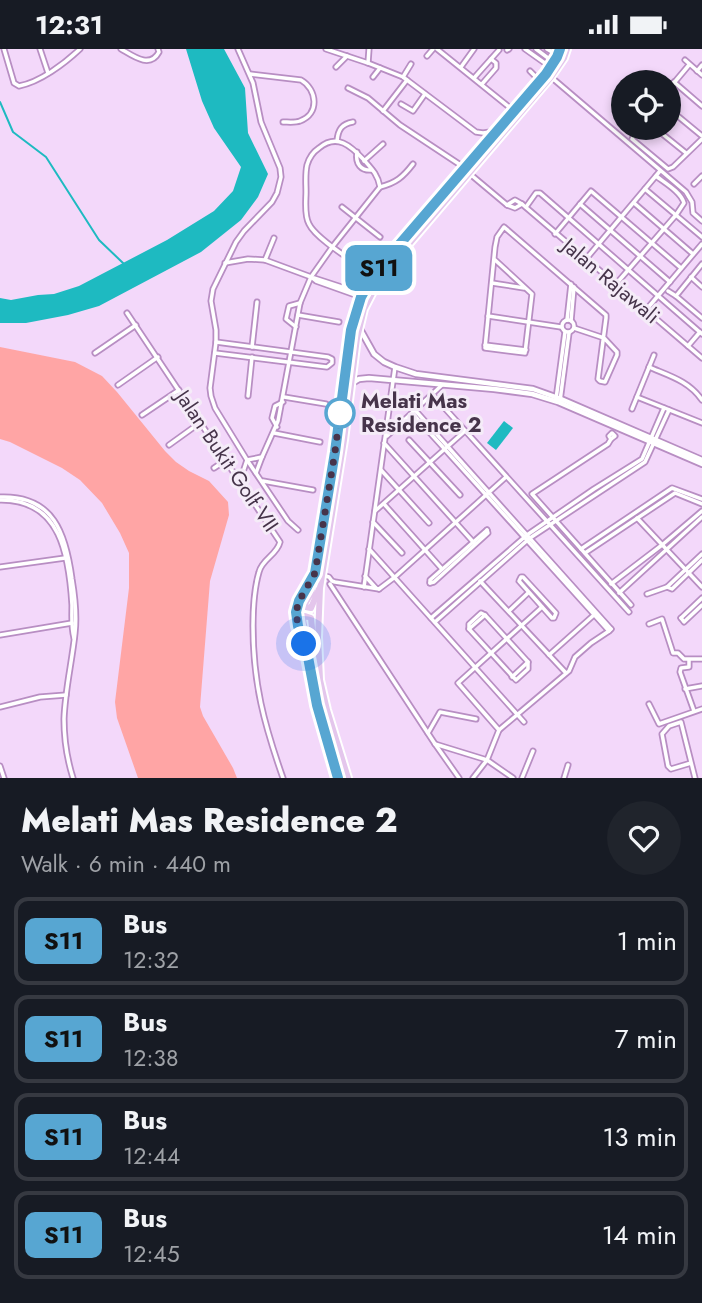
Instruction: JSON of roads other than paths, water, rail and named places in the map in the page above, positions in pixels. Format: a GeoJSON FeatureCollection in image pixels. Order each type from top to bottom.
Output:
{"type":"FeatureCollection","features":[{"type":"Feature","properties":{"kind":"main road"},"geometry":{"type":"LineString","coordinates":[[348,778],[320,680],[319,574],[351,330],[362,296],[374,274],[417,223],[468,171],[514,111],[551,77],[567,49]]}},
{"type":"Feature","properties":{"kind":"main road"},"geometry":{"type":"LineString","coordinates":[[320,586],[311,608],[307,608],[304,604],[319,574],[344,440],[359,327],[364,309],[374,288],[531,95],[555,58]]}},
{"type":"Feature","properties":{"kind":"main road"},"geometry":{"type":"LineString","coordinates":[[417,223],[423,229]]}},
{"type":"Feature","properties":{"kind":"main road"},"geometry":{"type":"LineString","coordinates":[[319,574],[299,601],[296,612],[317,705],[338,778]]}},
{"type":"Feature","properties":{"kind":"main road"},"geometry":{"type":"LineString","coordinates":[[308,657],[303,620],[307,616],[311,618],[319,657]]}},
{"type":"Feature","properties":{"kind":"street"},"geometry":{"type":"LineString","coordinates":[[4,49],[15,85],[19,86],[48,73],[80,49]]}},
{"type":"Feature","properties":{"kind":"street"},"geometry":{"type":"LineString","coordinates":[[40,49],[48,73]]}},
{"type":"Feature","properties":{"kind":"street"},"geometry":{"type":"LineString","coordinates":[[71,49],[73,55]]}},
{"type":"Feature","properties":{"kind":"street"},"geometry":{"type":"LineString","coordinates":[[121,49],[145,61],[155,59],[159,50]]}},
{"type":"Feature","properties":{"kind":"street"},"geometry":{"type":"LineString","coordinates":[[238,49],[250,74],[261,122],[280,168],[281,177],[272,202],[244,231],[213,289],[211,301],[216,342],[212,402],[261,481],[291,525],[298,530]]}},
{"type":"Feature","properties":{"kind":"street"},"geometry":{"type":"LineString","coordinates":[[326,49],[405,79],[476,132],[497,131]]}},
{"type":"Feature","properties":{"kind":"street"},"geometry":{"type":"LineString","coordinates":[[368,63],[369,49]]}},
{"type":"Feature","properties":{"kind":"street"},"geometry":{"type":"LineString","coordinates":[[427,56],[435,49],[514,111]]}},
{"type":"Feature","properties":{"kind":"street"},"geometry":{"type":"LineString","coordinates":[[461,67],[474,49]]}},
{"type":"Feature","properties":{"kind":"street"},"geometry":{"type":"LineString","coordinates":[[525,49],[555,58]]}},
{"type":"Feature","properties":{"kind":"street"},"geometry":{"type":"LineString","coordinates":[[536,49],[555,58]]}},
{"type":"Feature","properties":{"kind":"street"},"geometry":{"type":"LineString","coordinates":[[547,49],[555,58]]}},
{"type":"Feature","properties":{"kind":"street"},"geometry":{"type":"LineString","coordinates":[[474,78],[499,50]]}},
{"type":"Feature","properties":{"kind":"street"},"geometry":{"type":"LineString","coordinates":[[336,67],[348,56]]}},
{"type":"Feature","properties":{"kind":"street"},"geometry":{"type":"LineString","coordinates":[[482,84],[496,68],[496,63],[491,59]]}},
{"type":"Feature","properties":{"kind":"street"},"geometry":{"type":"LineString","coordinates":[[685,60],[702,75]]}},
{"type":"Feature","properties":{"kind":"street"},"geometry":{"type":"LineString","coordinates":[[383,111],[405,79],[411,64]]}},
{"type":"Feature","properties":{"kind":"street"},"geometry":{"type":"LineString","coordinates":[[681,74],[689,65]]}},
{"type":"Feature","properties":{"kind":"street"},"geometry":{"type":"LineString","coordinates":[[697,71],[702,65]]}},
{"type":"Feature","properties":{"kind":"street"},"geometry":{"type":"LineString","coordinates":[[373,77],[380,68]]}},
{"type":"Feature","properties":{"kind":"street"},"geometry":{"type":"LineString","coordinates":[[530,71],[540,81]]}},
{"type":"Feature","properties":{"kind":"street"},"geometry":{"type":"LineString","coordinates":[[250,74],[301,80],[312,90],[314,105],[307,117],[301,121],[283,123]]}},
{"type":"Feature","properties":{"kind":"street"},"geometry":{"type":"LineString","coordinates":[[551,77],[689,195],[693,213],[702,221]]}},
{"type":"Feature","properties":{"kind":"street"},"geometry":{"type":"LineString","coordinates":[[348,88],[368,98],[400,125],[468,171],[507,205],[515,208],[524,206],[536,193],[540,194],[701,333],[688,346]]}},
{"type":"Feature","properties":{"kind":"street"},"geometry":{"type":"LineString","coordinates":[[681,88],[702,106]]}},
{"type":"Feature","properties":{"kind":"street"},"geometry":{"type":"LineString","coordinates":[[401,104],[413,111],[425,94]]}},
{"type":"Feature","properties":{"kind":"street"},"geometry":{"type":"LineString","coordinates":[[633,140],[668,169],[673,167],[702,137],[681,119]]}},
{"type":"Feature","properties":{"kind":"street"},"geometry":{"type":"LineString","coordinates":[[337,141],[340,128],[353,122]]}},
{"type":"Feature","properties":{"kind":"street"},"geometry":{"type":"LineString","coordinates":[[358,265],[332,246],[307,221],[308,161],[324,144],[334,140],[347,144],[379,179],[380,187]]}},
{"type":"Feature","properties":{"kind":"street"},"geometry":{"type":"LineString","coordinates":[[669,140],[686,154]]}},
{"type":"Feature","properties":{"kind":"street"},"geometry":{"type":"LineString","coordinates":[[364,161],[383,144]]}},
{"type":"Feature","properties":{"kind":"street"},"geometry":{"type":"LineString","coordinates":[[357,152],[357,162],[361,168],[372,170]]}},
{"type":"Feature","properties":{"kind":"street"},"geometry":{"type":"LineString","coordinates":[[256,473],[277,427],[300,303],[312,277],[332,246],[380,187],[401,179],[413,165]]}},
{"type":"Feature","properties":{"kind":"street"},"geometry":{"type":"LineString","coordinates":[[586,260],[660,171]]}},
{"type":"Feature","properties":{"kind":"street"},"geometry":{"type":"LineString","coordinates":[[616,284],[684,203],[680,195],[656,176]]}},
{"type":"Feature","properties":{"kind":"street"},"geometry":{"type":"LineString","coordinates":[[695,184],[701,178]]}},
{"type":"Feature","properties":{"kind":"street"},"geometry":{"type":"LineString","coordinates":[[701,178],[702,185]]}},
{"type":"Feature","properties":{"kind":"street"},"geometry":{"type":"LineString","coordinates":[[645,189],[702,237]]}},
{"type":"Feature","properties":{"kind":"street"},"geometry":{"type":"LineString","coordinates":[[555,234],[591,191],[681,268]]}},
{"type":"Feature","properties":{"kind":"street"},"geometry":{"type":"LineString","coordinates":[[634,203],[694,254]]}},
{"type":"Feature","properties":{"kind":"street"},"geometry":{"type":"LineString","coordinates":[[580,204],[670,282]]}},
{"type":"Feature","properties":{"kind":"street","name":"Jalan Rajawali"},"geometry":{"type":"LineString","coordinates":[[524,206],[702,358]]}},
{"type":"Feature","properties":{"kind":"street"},"geometry":{"type":"LineString","coordinates":[[342,207],[380,237]]}},
{"type":"Feature","properties":{"kind":"street"},"geometry":{"type":"LineString","coordinates":[[494,259],[532,294],[530,322],[526,350],[485,345],[494,259],[497,237],[505,227],[606,315],[604,338],[598,379],[605,382],[617,352],[604,338],[574,328]]}},
{"type":"Feature","properties":{"kind":"street"},"geometry":{"type":"LineString","coordinates":[[265,260],[274,238]]}},
{"type":"Feature","properties":{"kind":"street"},"geometry":{"type":"LineString","coordinates":[[646,310],[702,244]]}},
{"type":"Feature","properties":{"kind":"street"},"geometry":{"type":"LineString","coordinates":[[225,263],[248,259],[265,260],[362,296]]}},
{"type":"Feature","properties":{"kind":"street"},"geometry":{"type":"LineString","coordinates":[[676,296],[702,264]]}},
{"type":"Feature","properties":{"kind":"street"},"geometry":{"type":"LineString","coordinates":[[691,277],[702,286]]}},
{"type":"Feature","properties":{"kind":"street"},"geometry":{"type":"LineString","coordinates":[[492,283],[526,288]]}},
{"type":"Feature","properties":{"kind":"street"},"geometry":{"type":"LineString","coordinates":[[569,320],[572,285]]}},
{"type":"Feature","properties":{"kind":"street"},"geometry":{"type":"LineString","coordinates":[[668,291],[702,318]]}},
{"type":"Feature","properties":{"kind":"street"},"geometry":{"type":"LineString","coordinates":[[253,347],[257,302]]}},
{"type":"Feature","properties":{"kind":"street"},"geometry":{"type":"LineString","coordinates":[[296,327],[286,319],[287,308],[300,303]]}},
{"type":"Feature","properties":{"kind":"street","name":"Jalan Bukit Golf VII"},"geometry":{"type":"LineString","coordinates":[[127,313],[280,542],[259,571],[253,608],[253,650],[262,715],[283,778]]}},
{"type":"Feature","properties":{"kind":"street"},"geometry":{"type":"LineString","coordinates":[[298,315],[340,322]]}},
{"type":"Feature","properties":{"kind":"street"},"geometry":{"type":"LineString","coordinates":[[488,316],[561,327],[567,333]]}},
{"type":"Feature","properties":{"kind":"street"},"geometry":{"type":"LineString","coordinates":[[561,327],[563,321],[569,320],[574,324],[574,328]]}},
{"type":"Feature","properties":{"kind":"street"},"geometry":{"type":"LineString","coordinates":[[95,353],[136,325]]}},
{"type":"Feature","properties":{"kind":"street"},"geometry":{"type":"LineString","coordinates":[[359,327],[374,354],[395,367],[416,374],[525,387],[702,462]]}},
{"type":"Feature","properties":{"kind":"street"},"geometry":{"type":"LineString","coordinates":[[558,400],[567,333],[574,328]]}},
{"type":"Feature","properties":{"kind":"street"},"geometry":{"type":"LineString","coordinates":[[215,353],[327,367],[332,362],[328,357],[216,342]]}},
{"type":"Feature","properties":{"kind":"street"},"geometry":{"type":"LineString","coordinates":[[632,409],[654,355]]}},
{"type":"Feature","properties":{"kind":"street"},"geometry":{"type":"LineString","coordinates":[[248,396],[252,357]]}},
{"type":"Feature","properties":{"kind":"street"},"geometry":{"type":"LineString","coordinates":[[118,385],[158,358]]}},
{"type":"Feature","properties":{"kind":"street"},"geometry":{"type":"LineString","coordinates":[[363,587],[395,367]]}},
{"type":"Feature","properties":{"kind":"street"},"geometry":{"type":"LineString","coordinates":[[649,367],[685,382],[702,400]]}},
{"type":"Feature","properties":{"kind":"street"},"geometry":{"type":"LineString","coordinates":[[351,383],[361,378],[393,380],[518,391],[558,400]]}},
{"type":"Feature","properties":{"kind":"street"},"geometry":{"type":"LineString","coordinates":[[385,440],[442,385]]}},
{"type":"Feature","properties":{"kind":"street"},"geometry":{"type":"LineString","coordinates":[[142,415],[180,390]]}},
{"type":"Feature","properties":{"kind":"street"},"geometry":{"type":"LineString","coordinates":[[432,394],[629,612]]}},
{"type":"Feature","properties":{"kind":"street"},"geometry":{"type":"LineString","coordinates":[[637,397],[702,423]]}},
{"type":"Feature","properties":{"kind":"street"},"geometry":{"type":"LineString","coordinates":[[284,399],[326,404]]}},
{"type":"Feature","properties":{"kind":"street"},"geometry":{"type":"LineString","coordinates":[[433,620],[527,538],[644,463],[667,409]]}},
{"type":"Feature","properties":{"kind":"street"},"geometry":{"type":"LineString","coordinates":[[414,412],[596,614],[611,627],[575,657],[566,673],[499,730],[487,760],[473,778]]}},
{"type":"Feature","properties":{"kind":"street"},"geometry":{"type":"LineString","coordinates":[[169,445],[201,422]]}},
{"type":"Feature","properties":{"kind":"street"},"geometry":{"type":"LineString","coordinates":[[375,511],[465,431]]}},
{"type":"Feature","properties":{"kind":"street"},"geometry":{"type":"LineString","coordinates":[[274,433],[320,442]]}},
{"type":"Feature","properties":{"kind":"street"},"geometry":{"type":"LineString","coordinates":[[611,439],[608,444],[532,494],[631,605]]}},
{"type":"Feature","properties":{"kind":"street"},"geometry":{"type":"LineString","coordinates":[[385,440],[474,543],[442,569],[430,583],[458,557]]}},
{"type":"Feature","properties":{"kind":"street"},"geometry":{"type":"LineString","coordinates":[[409,440],[460,495]]}},
{"type":"Feature","properties":{"kind":"street"},"geometry":{"type":"LineString","coordinates":[[247,460],[262,457]]}},
{"type":"Feature","properties":{"kind":"street"},"geometry":{"type":"LineString","coordinates":[[214,468],[226,460]]}},
{"type":"Feature","properties":{"kind":"street"},"geometry":{"type":"LineString","coordinates":[[240,481],[247,460]]}},
{"type":"Feature","properties":{"kind":"street"},"geometry":{"type":"LineString","coordinates":[[380,469],[429,523]]}},
{"type":"Feature","properties":{"kind":"street"},"geometry":{"type":"LineString","coordinates":[[319,574],[331,581],[379,590],[506,477]]}},
{"type":"Feature","properties":{"kind":"street"},"geometry":{"type":"LineString","coordinates":[[261,481],[313,490]]}},
{"type":"Feature","properties":{"kind":"street"},"geometry":{"type":"LineString","coordinates":[[583,551],[672,488],[702,502]]}},
{"type":"Feature","properties":{"kind":"street"},"geometry":{"type":"LineString","coordinates":[[621,526],[675,493],[695,499]]}},
{"type":"Feature","properties":{"kind":"street"},"geometry":{"type":"LineString","coordinates":[[0,498],[18,497],[36,503],[55,520],[62,531],[69,557],[76,628],[64,720],[65,741],[73,778]]}},
{"type":"Feature","properties":{"kind":"street"},"geometry":{"type":"LineString","coordinates":[[0,498],[27,503],[47,517],[57,530],[65,558],[72,602],[74,640]]}},
{"type":"Feature","properties":{"kind":"street"},"geometry":{"type":"LineString","coordinates":[[384,504],[442,569]]}},
{"type":"Feature","properties":{"kind":"street"},"geometry":{"type":"LineString","coordinates":[[606,587],[702,511]]}},
{"type":"Feature","properties":{"kind":"street"},"geometry":{"type":"LineString","coordinates":[[619,593],[702,517]]}},
{"type":"Feature","properties":{"kind":"street"},"geometry":{"type":"LineString","coordinates":[[637,518],[702,586]]}},
{"type":"Feature","properties":{"kind":"street"},"geometry":{"type":"LineString","coordinates":[[373,521],[401,552]]}},
{"type":"Feature","properties":{"kind":"street"},"geometry":{"type":"LineString","coordinates":[[433,620],[527,538]]}},
{"type":"Feature","properties":{"kind":"street"},"geometry":{"type":"LineString","coordinates":[[369,549],[523,722]]}},
{"type":"Feature","properties":{"kind":"street"},"geometry":{"type":"LineString","coordinates":[[687,571],[702,554]]}},
{"type":"Feature","properties":{"kind":"street"},"geometry":{"type":"LineString","coordinates":[[0,567],[65,558]]}},
{"type":"Feature","properties":{"kind":"street"},"geometry":{"type":"LineString","coordinates":[[647,594],[667,587],[702,560]]}},
{"type":"Feature","properties":{"kind":"street"},"geometry":{"type":"LineString","coordinates":[[365,576],[379,590]]}},
{"type":"Feature","properties":{"kind":"street"},"geometry":{"type":"LineString","coordinates":[[522,576],[556,613],[555,618],[528,593],[519,582],[522,576]]}},
{"type":"Feature","properties":{"kind":"street"},"geometry":{"type":"LineString","coordinates":[[320,586],[328,585],[331,581]]}},
{"type":"Feature","properties":{"kind":"street"},"geometry":{"type":"LineString","coordinates":[[331,581],[427,733],[459,778]]}},
{"type":"Feature","properties":{"kind":"street"},"geometry":{"type":"LineString","coordinates":[[480,581],[566,673]]}},
{"type":"Feature","properties":{"kind":"street"},"geometry":{"type":"LineString","coordinates":[[509,611],[528,593]]}},
{"type":"Feature","properties":{"kind":"street"},"geometry":{"type":"LineString","coordinates":[[702,598],[681,618],[683,621],[702,605]]}},
{"type":"Feature","properties":{"kind":"street"},"geometry":{"type":"LineString","coordinates":[[499,730],[457,684],[542,607]]}},
{"type":"Feature","properties":{"kind":"street"},"geometry":{"type":"LineString","coordinates":[[549,655],[596,614]]}},
{"type":"Feature","properties":{"kind":"street"},"geometry":{"type":"LineString","coordinates":[[485,615],[506,639],[528,662],[528,669],[517,680],[469,629],[485,615]]}},
{"type":"Feature","properties":{"kind":"street"},"geometry":{"type":"LineString","coordinates":[[649,624],[662,619],[672,652],[678,653],[683,659],[702,659]]}},
{"type":"Feature","properties":{"kind":"street"},"geometry":{"type":"LineString","coordinates":[[0,635],[72,623]]}},
{"type":"Feature","properties":{"kind":"street"},"geometry":{"type":"LineString","coordinates":[[689,659],[689,667],[680,669],[694,711]]}},
{"type":"Feature","properties":{"kind":"street"},"geometry":{"type":"LineString","coordinates":[[685,689],[702,686]]}},
{"type":"Feature","properties":{"kind":"street"},"geometry":{"type":"LineString","coordinates":[[0,707],[40,697],[66,695]]}},
{"type":"Feature","properties":{"kind":"street"},"geometry":{"type":"LineString","coordinates":[[649,704],[659,724],[702,709]]}},
{"type":"Feature","properties":{"kind":"street"},"geometry":{"type":"LineString","coordinates":[[427,733],[440,712],[476,719]]}},
{"type":"Feature","properties":{"kind":"street"},"geometry":{"type":"LineString","coordinates":[[691,763],[669,768],[662,734],[669,726],[681,722],[695,778]]}},
{"type":"Feature","properties":{"kind":"street"},"geometry":{"type":"LineString","coordinates":[[435,744],[487,760],[513,778]]}},
{"type":"Feature","properties":{"kind":"street"},"geometry":{"type":"LineString","coordinates":[[522,778],[533,751]]}},
{"type":"Feature","properties":{"kind":"street"},"geometry":{"type":"LineString","coordinates":[[564,778],[568,765]]}},
{"type":"Feature","properties":{"kind":"street"},"geometry":{"type":"LineString","coordinates":[[0,766],[4,778]]}},
{"type":"Feature","properties":{"kind":"waterway"},"geometry":{"type":"LineString","coordinates":[[0,102],[13,132],[46,157],[99,240],[123,263]]}},
{"type":"Feature","properties":{"kind":"place","name":"Melati Mas Residence 2"},"geometry":{"type":"Point","coordinates":[340,413]}}]}
